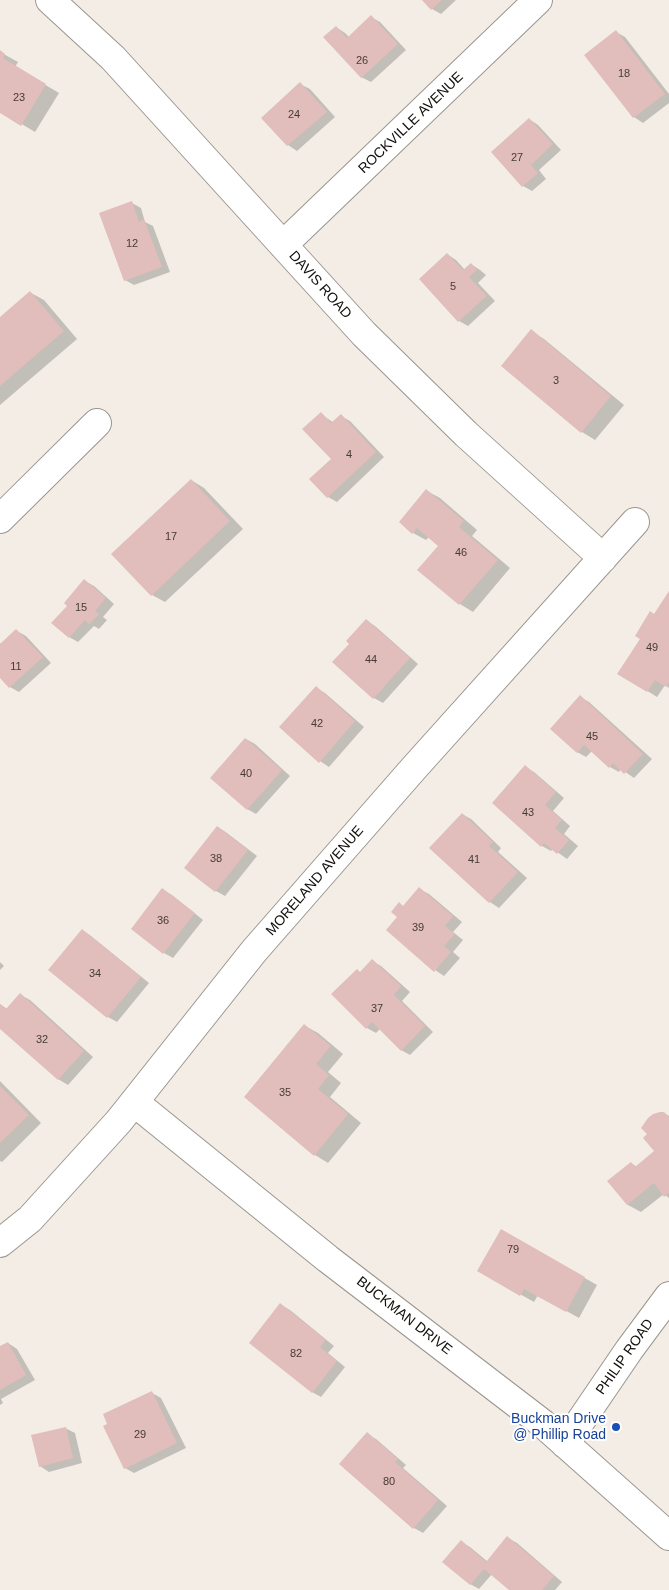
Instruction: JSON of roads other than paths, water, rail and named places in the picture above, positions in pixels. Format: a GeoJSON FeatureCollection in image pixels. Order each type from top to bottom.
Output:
{"type":"FeatureCollection","features":[{"type":"Feature","properties":{"kind":"street","name":"DAVIS ROAD"},"geometry":{"type":"LineString","coordinates":[[50,0],[113,58],[364,334],[466,434],[603,558]]}},
{"type":"Feature","properties":{"kind":"street","name":"ROCKVILLE AVENUE"},"geometry":{"type":"LineString","coordinates":[[283,245],[538,0]]}},
{"type":"Feature","properties":{"kind":"street"},"geometry":{"type":"LineString","coordinates":[[0,519],[96,423]]}},
{"type":"Feature","properties":{"kind":"street","name":"MORELAND AVENUE"},"geometry":{"type":"LineString","coordinates":[[0,1243],[30,1219],[119,1121],[254,950],[414,768],[635,522]]}},
{"type":"Feature","properties":{"kind":"street","name":"BUCKMAN DRIVE"},"geometry":{"type":"LineString","coordinates":[[134,1102],[328,1259],[542,1423],[669,1536]]}},
{"type":"Feature","properties":{"kind":"street","name":"PHILIP ROAD"},"geometry":{"type":"LineString","coordinates":[[566,1444],[629,1350],[669,1296]]}},
{"type":"Feature","properties":{"kind":"place","name":"Buckman Drive @ Phillip Road"},"geometry":{"type":"Point","coordinates":[616,1427]}}]}
